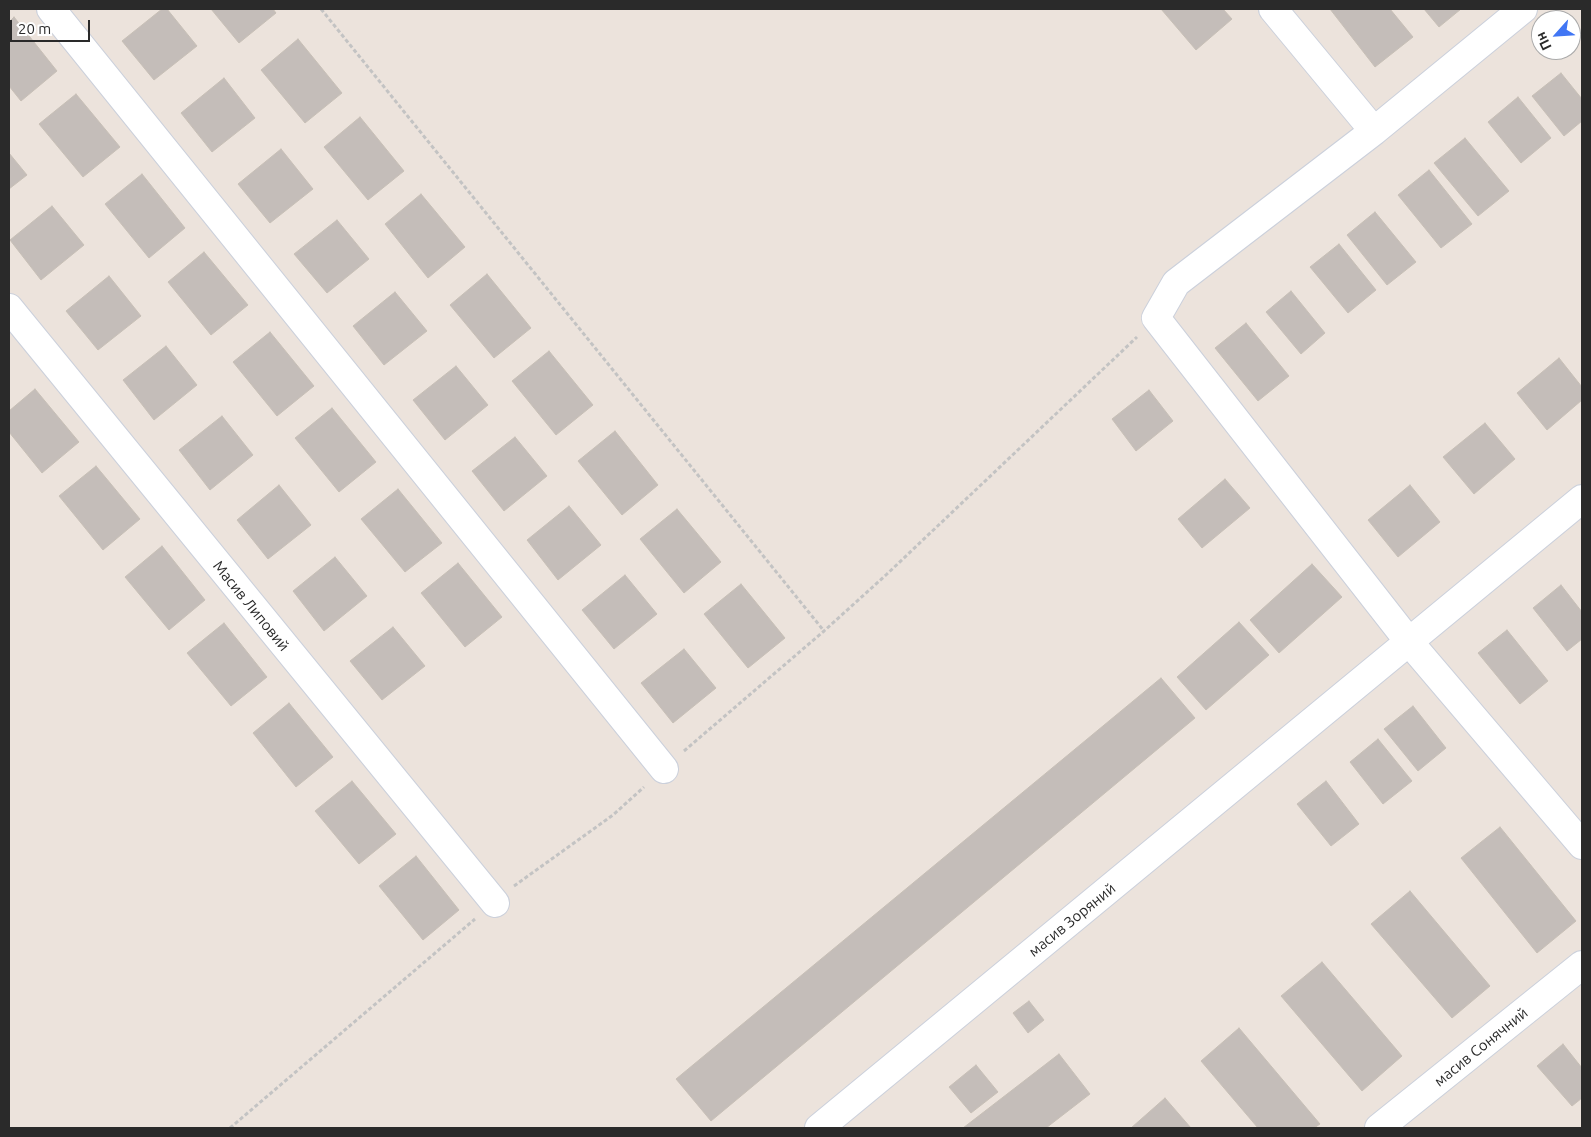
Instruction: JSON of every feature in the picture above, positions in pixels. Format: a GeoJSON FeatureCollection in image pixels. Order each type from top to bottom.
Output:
{"type":"FeatureCollection","features":[{"type":"Feature","properties":{"kind":"street"},"geometry":{"type":"LineString","coordinates":[[51,9],[664,769]]}},
{"type":"Feature","properties":{"kind":"street"},"geometry":{"type":"LineString","coordinates":[[1273,9],[1374,131]]}},
{"type":"Feature","properties":{"kind":"street"},"geometry":{"type":"LineString","coordinates":[[1523,9],[1374,131],[1176,283],[1156,318],[1410,642],[1582,845]]}},
{"type":"Feature","properties":{"kind":"street","name":"Масив Липовий"},"geometry":{"type":"LineString","coordinates":[[9,308],[494,903]]}},
{"type":"Feature","properties":{"kind":"street","name":"масив Зоряний"},"geometry":{"type":"LineString","coordinates":[[819,1128],[1582,499]]}},
{"type":"Feature","properties":{"kind":"street","name":"масив Сонячний"},"geometry":{"type":"LineString","coordinates":[[1379,1128],[1582,965]]}},
{"type":"Feature","properties":{"kind":"path"},"geometry":{"type":"LineString","coordinates":[[321,9],[824,631]]}},
{"type":"Feature","properties":{"kind":"path"},"geometry":{"type":"LineString","coordinates":[[230,1128],[519,882],[613,815],[824,631],[887,574],[1156,318]]}},
{"type":"Feature","properties":{"kind":"building"},"geometry":{"type":"Polygon","coordinates":[[[162,9],[167,9],[197,46],[154,80],[122,41],[162,9]]]}},
{"type":"Feature","properties":{"kind":"building"},"geometry":{"type":"Polygon","coordinates":[[[211,9],[273,9],[276,13],[239,43],[211,9]]]}},
{"type":"Feature","properties":{"kind":"building"},"geometry":{"type":"Polygon","coordinates":[[[1161,9],[1223,9],[1232,19],[1196,50],[1161,9]]]}},
{"type":"Feature","properties":{"kind":"building"},"geometry":{"type":"Polygon","coordinates":[[[1330,9],[1390,9],[1413,37],[1375,67],[1330,9]]]}},
{"type":"Feature","properties":{"kind":"building"},"geometry":{"type":"Polygon","coordinates":[[[1424,9],[1461,9],[1439,27],[1424,9]]]}},
{"type":"Feature","properties":{"kind":"building"},"geometry":{"type":"Polygon","coordinates":[[[14,17],[57,71],[21,101],[9,86],[9,22],[14,17]]]}},
{"type":"Feature","properties":{"kind":"building"},"geometry":{"type":"Polygon","coordinates":[[[298,39],[342,93],[305,123],[261,70],[298,39]]]}},
{"type":"Feature","properties":{"kind":"building"},"geometry":{"type":"Polygon","coordinates":[[[1561,73],[1582,99],[1582,121],[1564,136],[1532,96],[1561,73]]]}},
{"type":"Feature","properties":{"kind":"building"},"geometry":{"type":"Polygon","coordinates":[[[224,78],[255,118],[212,152],[181,113],[224,78]]]}},
{"type":"Feature","properties":{"kind":"building"},"geometry":{"type":"Polygon","coordinates":[[[76,94],[120,147],[83,177],[39,124],[76,94]]]}},
{"type":"Feature","properties":{"kind":"building"},"geometry":{"type":"Polygon","coordinates":[[[1518,97],[1551,138],[1521,163],[1488,122],[1518,97]]]}},
{"type":"Feature","properties":{"kind":"building"},"geometry":{"type":"Polygon","coordinates":[[[360,117],[404,171],[368,200],[324,147],[360,117]]]}},
{"type":"Feature","properties":{"kind":"building"},"geometry":{"type":"Polygon","coordinates":[[[1465,138],[1509,191],[1478,216],[1434,163],[1465,138]]]}},
{"type":"Feature","properties":{"kind":"building"},"geometry":{"type":"Polygon","coordinates":[[[281,149],[313,189],[270,223],[238,184],[281,149]]]}},
{"type":"Feature","properties":{"kind":"building"},"geometry":{"type":"Polygon","coordinates":[[[9,153],[27,175],[9,189],[9,153]]]}},
{"type":"Feature","properties":{"kind":"building"},"geometry":{"type":"Polygon","coordinates":[[[1429,170],[1472,224],[1441,248],[1398,195],[1429,170]]]}},
{"type":"Feature","properties":{"kind":"building"},"geometry":{"type":"Polygon","coordinates":[[[142,174],[185,228],[149,258],[105,204],[142,174]]]}},
{"type":"Feature","properties":{"kind":"building"},"geometry":{"type":"Polygon","coordinates":[[[421,194],[465,247],[428,278],[385,224],[421,194]]]}},
{"type":"Feature","properties":{"kind":"building"},"geometry":{"type":"Polygon","coordinates":[[[52,206],[84,245],[41,280],[10,240],[52,206]]]}},
{"type":"Feature","properties":{"kind":"building"},"geometry":{"type":"Polygon","coordinates":[[[1375,212],[1416,262],[1387,285],[1347,235],[1375,212]]]}},
{"type":"Feature","properties":{"kind":"building"},"geometry":{"type":"Polygon","coordinates":[[[337,220],[369,259],[327,293],[294,254],[337,220]]]}},
{"type":"Feature","properties":{"kind":"building"},"geometry":{"type":"Polygon","coordinates":[[[1339,244],[1376,290],[1348,313],[1310,267],[1339,244]]]}},
{"type":"Feature","properties":{"kind":"building"},"geometry":{"type":"Polygon","coordinates":[[[204,252],[248,305],[211,335],[168,282],[204,252]]]}},
{"type":"Feature","properties":{"kind":"building"},"geometry":{"type":"Polygon","coordinates":[[[487,274],[531,328],[494,358],[450,305],[487,274]]]}},
{"type":"Feature","properties":{"kind":"building"},"geometry":{"type":"Polygon","coordinates":[[[109,276],[141,316],[98,350],[66,311],[109,276]]]}},
{"type":"Feature","properties":{"kind":"building"},"geometry":{"type":"Polygon","coordinates":[[[1291,291],[1325,333],[1301,354],[1266,312],[1291,291]]]}},
{"type":"Feature","properties":{"kind":"building"},"geometry":{"type":"Polygon","coordinates":[[[395,292],[427,331],[384,365],[353,326],[395,292]]]}},
{"type":"Feature","properties":{"kind":"building"},"geometry":{"type":"Polygon","coordinates":[[[1246,323],[1289,376],[1258,401],[1215,348],[1246,323]]]}},
{"type":"Feature","properties":{"kind":"building"},"geometry":{"type":"Polygon","coordinates":[[[270,332],[314,386],[277,416],[233,362],[270,332]]]}},
{"type":"Feature","properties":{"kind":"building"},"geometry":{"type":"Polygon","coordinates":[[[166,346],[197,385],[154,420],[123,380],[166,346]]]}},
{"type":"Feature","properties":{"kind":"building"},"geometry":{"type":"Polygon","coordinates":[[[549,351],[593,405],[556,435],[512,381],[549,351]]]}},
{"type":"Feature","properties":{"kind":"building"},"geometry":{"type":"Polygon","coordinates":[[[1559,358],[1582,387],[1582,400],[1547,430],[1517,393],[1559,358]]]}},
{"type":"Feature","properties":{"kind":"building"},"geometry":{"type":"Polygon","coordinates":[[[456,366],[488,405],[445,440],[413,400],[456,366]]]}},
{"type":"Feature","properties":{"kind":"building"},"geometry":{"type":"Polygon","coordinates":[[[35,389],[79,442],[42,473],[9,432],[9,411],[35,389]]]}},
{"type":"Feature","properties":{"kind":"building"},"geometry":{"type":"Polygon","coordinates":[[[1149,390],[1173,421],[1136,451],[1112,419],[1149,390]]]}},
{"type":"Feature","properties":{"kind":"building"},"geometry":{"type":"Polygon","coordinates":[[[332,408],[376,462],[339,492],[295,438],[332,408]]]}},
{"type":"Feature","properties":{"kind":"building"},"geometry":{"type":"Polygon","coordinates":[[[222,416],[253,455],[210,490],[179,450],[222,416]]]}},
{"type":"Feature","properties":{"kind":"building"},"geometry":{"type":"Polygon","coordinates":[[[1485,423],[1515,459],[1474,494],[1443,457],[1485,423]]]}},
{"type":"Feature","properties":{"kind":"building"},"geometry":{"type":"Polygon","coordinates":[[[615,431],[658,485],[622,515],[578,461],[615,431]]]}},
{"type":"Feature","properties":{"kind":"building"},"geometry":{"type":"Polygon","coordinates":[[[515,437],[547,476],[504,511],[472,471],[515,437]]]}},
{"type":"Feature","properties":{"kind":"building"},"geometry":{"type":"Polygon","coordinates":[[[96,466],[140,519],[103,550],[59,496],[96,466]]]}},
{"type":"Feature","properties":{"kind":"building"},"geometry":{"type":"Polygon","coordinates":[[[1225,479],[1250,508],[1202,548],[1178,519],[1225,479]]]}},
{"type":"Feature","properties":{"kind":"building"},"geometry":{"type":"Polygon","coordinates":[[[279,485],[311,525],[268,559],[237,520],[279,485]]]}},
{"type":"Feature","properties":{"kind":"building"},"geometry":{"type":"Polygon","coordinates":[[[1410,485],[1440,522],[1398,557],[1368,520],[1410,485]]]}},
{"type":"Feature","properties":{"kind":"building"},"geometry":{"type":"Polygon","coordinates":[[[398,489],[442,543],[405,572],[361,519],[398,489]]]}},
{"type":"Feature","properties":{"kind":"building"},"geometry":{"type":"Polygon","coordinates":[[[569,506],[601,545],[558,580],[527,540],[569,506]]]}},
{"type":"Feature","properties":{"kind":"building"},"geometry":{"type":"Polygon","coordinates":[[[677,509],[721,562],[684,593],[640,539],[677,509]]]}},
{"type":"Feature","properties":{"kind":"building"},"geometry":{"type":"Polygon","coordinates":[[[162,546],[205,600],[169,630],[125,577],[162,546]]]}},
{"type":"Feature","properties":{"kind":"building"},"geometry":{"type":"Polygon","coordinates":[[[335,557],[367,596],[324,631],[293,591],[335,557]]]}},
{"type":"Feature","properties":{"kind":"building"},"geometry":{"type":"Polygon","coordinates":[[[458,563],[502,617],[465,647],[421,593],[458,563]]]}},
{"type":"Feature","properties":{"kind":"building"},"geometry":{"type":"Polygon","coordinates":[[[1312,564],[1342,597],[1279,653],[1250,620],[1312,564]]]}},
{"type":"Feature","properties":{"kind":"building"},"geometry":{"type":"Polygon","coordinates":[[[625,575],[657,614],[614,649],[582,610],[625,575]]]}},
{"type":"Feature","properties":{"kind":"building"},"geometry":{"type":"Polygon","coordinates":[[[741,584],[785,638],[748,668],[704,614],[741,584]]]}},
{"type":"Feature","properties":{"kind":"building"},"geometry":{"type":"Polygon","coordinates":[[[1561,585],[1582,612],[1582,639],[1567,651],[1533,608],[1561,585]]]}},
{"type":"Feature","properties":{"kind":"building"},"geometry":{"type":"Polygon","coordinates":[[[1239,622],[1269,655],[1206,710],[1177,677],[1239,622]]]}},
{"type":"Feature","properties":{"kind":"building"},"geometry":{"type":"Polygon","coordinates":[[[224,623],[267,677],[231,706],[187,653],[224,623]]]}},
{"type":"Feature","properties":{"kind":"building"},"geometry":{"type":"Polygon","coordinates":[[[393,627],[425,666],[382,700],[350,661],[393,627]]]}},
{"type":"Feature","properties":{"kind":"building"},"geometry":{"type":"Polygon","coordinates":[[[1507,630],[1548,681],[1520,704],[1478,653],[1507,630]]]}},
{"type":"Feature","properties":{"kind":"building"},"geometry":{"type":"Polygon","coordinates":[[[684,649],[716,688],[673,723],[641,683],[684,649]]]}},
{"type":"Feature","properties":{"kind":"building"},"geometry":{"type":"Polygon","coordinates":[[[1161,678],[1195,718],[711,1121],[676,1079],[1161,678]]]}},
{"type":"Feature","properties":{"kind":"building"},"geometry":{"type":"Polygon","coordinates":[[[289,703],[333,757],[296,787],[253,733],[289,703]]]}},
{"type":"Feature","properties":{"kind":"building"},"geometry":{"type":"Polygon","coordinates":[[[1413,706],[1446,748],[1418,771],[1384,729],[1413,706]]]}},
{"type":"Feature","properties":{"kind":"building"},"geometry":{"type":"Polygon","coordinates":[[[1378,739],[1412,781],[1383,804],[1350,762],[1378,739]]]}},
{"type":"Feature","properties":{"kind":"building"},"geometry":{"type":"Polygon","coordinates":[[[352,781],[396,834],[359,864],[315,811],[352,781]]]}},
{"type":"Feature","properties":{"kind":"building"},"geometry":{"type":"Polygon","coordinates":[[[1326,781],[1359,824],[1331,846],[1297,804],[1326,781]]]}},
{"type":"Feature","properties":{"kind":"building"},"geometry":{"type":"Polygon","coordinates":[[[1500,827],[1576,921],[1537,953],[1461,858],[1500,827]]]}},
{"type":"Feature","properties":{"kind":"building"},"geometry":{"type":"Polygon","coordinates":[[[416,856],[459,910],[423,940],[379,886],[416,856]]]}},
{"type":"Feature","properties":{"kind":"building"},"geometry":{"type":"Polygon","coordinates":[[[1410,891],[1490,986],[1452,1018],[1371,924],[1410,891]]]}},
{"type":"Feature","properties":{"kind":"building"},"geometry":{"type":"Polygon","coordinates":[[[1322,962],[1402,1056],[1362,1091],[1281,996],[1322,962]]]}},
{"type":"Feature","properties":{"kind":"building"},"geometry":{"type":"Polygon","coordinates":[[[1029,1001],[1044,1020],[1028,1033],[1013,1013],[1029,1001]]]}},
{"type":"Feature","properties":{"kind":"building"},"geometry":{"type":"Polygon","coordinates":[[[1239,1028],[1320,1124],[1314,1128],[1258,1128],[1201,1061],[1239,1028]]]}},
{"type":"Feature","properties":{"kind":"building"},"geometry":{"type":"Polygon","coordinates":[[[1563,1044],[1582,1068],[1582,1098],[1572,1106],[1537,1066],[1563,1044]]]}},
{"type":"Feature","properties":{"kind":"building"},"geometry":{"type":"Polygon","coordinates":[[[1059,1054],[1090,1094],[1046,1128],[963,1128],[1059,1054]]]}},
{"type":"Feature","properties":{"kind":"building"},"geometry":{"type":"Polygon","coordinates":[[[976,1065],[998,1092],[971,1113],[949,1087],[976,1065]]]}},
{"type":"Feature","properties":{"kind":"building"},"geometry":{"type":"Polygon","coordinates":[[[1165,1098],[1191,1128],[1131,1128],[1165,1098]]]}}]}
